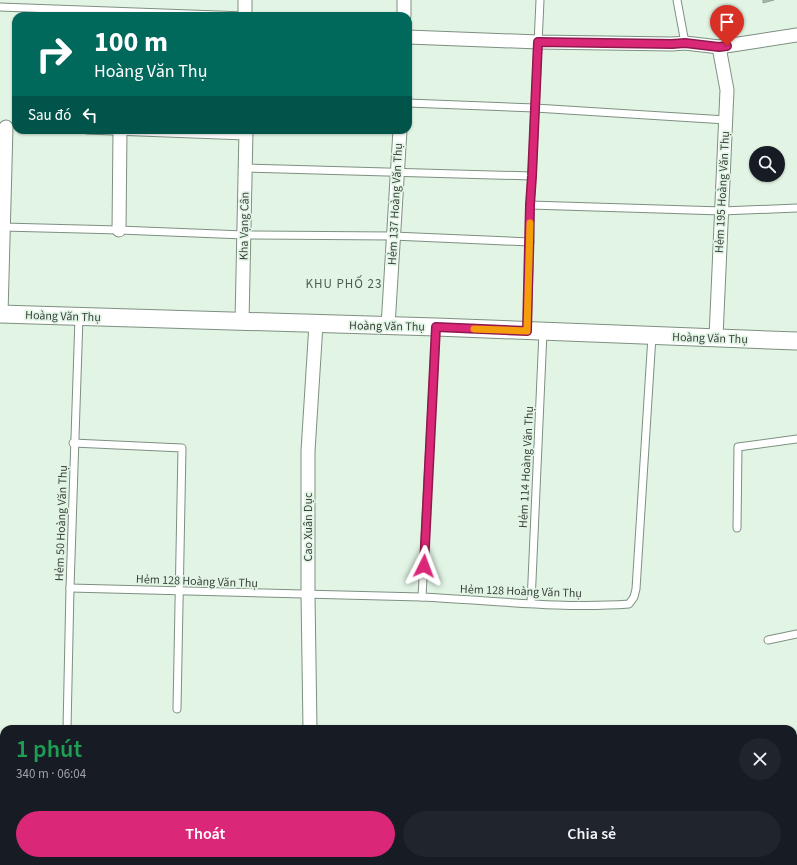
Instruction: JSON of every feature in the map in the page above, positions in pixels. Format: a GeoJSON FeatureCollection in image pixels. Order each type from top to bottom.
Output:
{"type":"FeatureCollection","features":[{"type":"Feature","properties":{"kind":"street"},"geometry":{"type":"LineString","coordinates":[[245,0],[245,12]]}},
{"type":"Feature","properties":{"kind":"street"},"geometry":{"type":"LineString","coordinates":[[404,0],[404,12]]}},
{"type":"Feature","properties":{"kind":"street"},"geometry":{"type":"LineString","coordinates":[[412,37],[538,42],[685,43],[719,47],[797,35]]}},
{"type":"Feature","properties":{"kind":"street","name":"Hẻm 195 Hoàng Văn Thụ"},"geometry":{"type":"LineString","coordinates":[[716,337],[727,90],[719,47]]}},
{"type":"Feature","properties":{"kind":"street"},"geometry":{"type":"LineString","coordinates":[[0,314],[7,127]]}},
{"type":"Feature","properties":{"kind":"street"},"geometry":{"type":"LineString","coordinates":[[119,230],[120,134]]}},
{"type":"Feature","properties":{"kind":"street","name":"Kha Vạng Cân"},"geometry":{"type":"LineString","coordinates":[[242,322],[246,134]]}},
{"type":"Feature","properties":{"kind":"street","name":"Hẻm 137 Hoàng Văn Thụ"},"geometry":{"type":"LineString","coordinates":[[388,326],[400,134]]}},
{"type":"Feature","properties":{"kind":"street","name":"Hoàng Văn Thụ"},"geometry":{"type":"LineString","coordinates":[[0,314],[436,327],[797,341]]}},
{"type":"Feature","properties":{"kind":"street","name":"Cao Xuân Dục"},"geometry":{"type":"LineString","coordinates":[[310,725],[308,451],[316,324]]}},
{"type":"Feature","properties":{"kind":"lane","name":"Hẻm 114 Hoàng Văn Thụ"},"geometry":{"type":"LineString","coordinates":[[530,603],[535,331],[530,242],[530,205],[540,0]]}},
{"type":"Feature","properties":{"kind":"lane"},"geometry":{"type":"LineString","coordinates":[[677,0],[685,43]]}},
{"type":"Feature","properties":{"kind":"lane"},"geometry":{"type":"LineString","coordinates":[[0,7],[136,12]]}},
{"type":"Feature","properties":{"kind":"lane"},"geometry":{"type":"LineString","coordinates":[[412,103],[535,108],[726,120]]}},
{"type":"Feature","properties":{"kind":"lane"},"geometry":{"type":"LineString","coordinates":[[246,168],[532,176]]}},
{"type":"Feature","properties":{"kind":"lane"},"geometry":{"type":"LineString","coordinates":[[530,205],[722,212],[797,208]]}},
{"type":"Feature","properties":{"kind":"lane"},"geometry":{"type":"LineString","coordinates":[[3,227],[244,235],[394,236],[530,242]]}},
{"type":"Feature","properties":{"kind":"lane","name":"Hẻm 50 Hoàng Văn Thụ"},"geometry":{"type":"LineString","coordinates":[[67,725],[78,317]]}},
{"type":"Feature","properties":{"kind":"lane"},"geometry":{"type":"LineString","coordinates":[[422,597],[436,327]]}},
{"type":"Feature","properties":{"kind":"lane","name":"Hẻm 128 Hoàng Văn Thụ"},"geometry":{"type":"LineString","coordinates":[[70,588],[422,597],[611,606],[629,604],[634,598],[652,336]]}},
{"type":"Feature","properties":{"kind":"lane"},"geometry":{"type":"LineString","coordinates":[[737,528],[738,447],[797,439]]}},
{"type":"Feature","properties":{"kind":"lane"},"geometry":{"type":"LineString","coordinates":[[73,443],[182,448],[177,709]]}},
{"type":"Feature","properties":{"kind":"lane"},"geometry":{"type":"LineString","coordinates":[[768,640],[797,634]]}},
{"type":"Feature","properties":{"kind":"building"},"geometry":{"type":"Polygon","coordinates":[[[763,0],[774,0],[763,3],[763,0]]]}},
{"type":"Feature","properties":{"kind":"slow traffic"},"geometry":{"type":"LineString","coordinates":[[474,329],[527,331],[530,223]]}},
{"type":"Feature","properties":{"kind":"district","name":"KHU PHỐ 23"},"geometry":{"type":"Point","coordinates":[344,283]}},
{"type":"Feature","properties":{"kind":"route"},"geometry":{"type":"LineString","coordinates":[[424,566],[436,327],[527,331],[530,205],[538,42],[685,43],[719,47],[727,46]]}}]}
